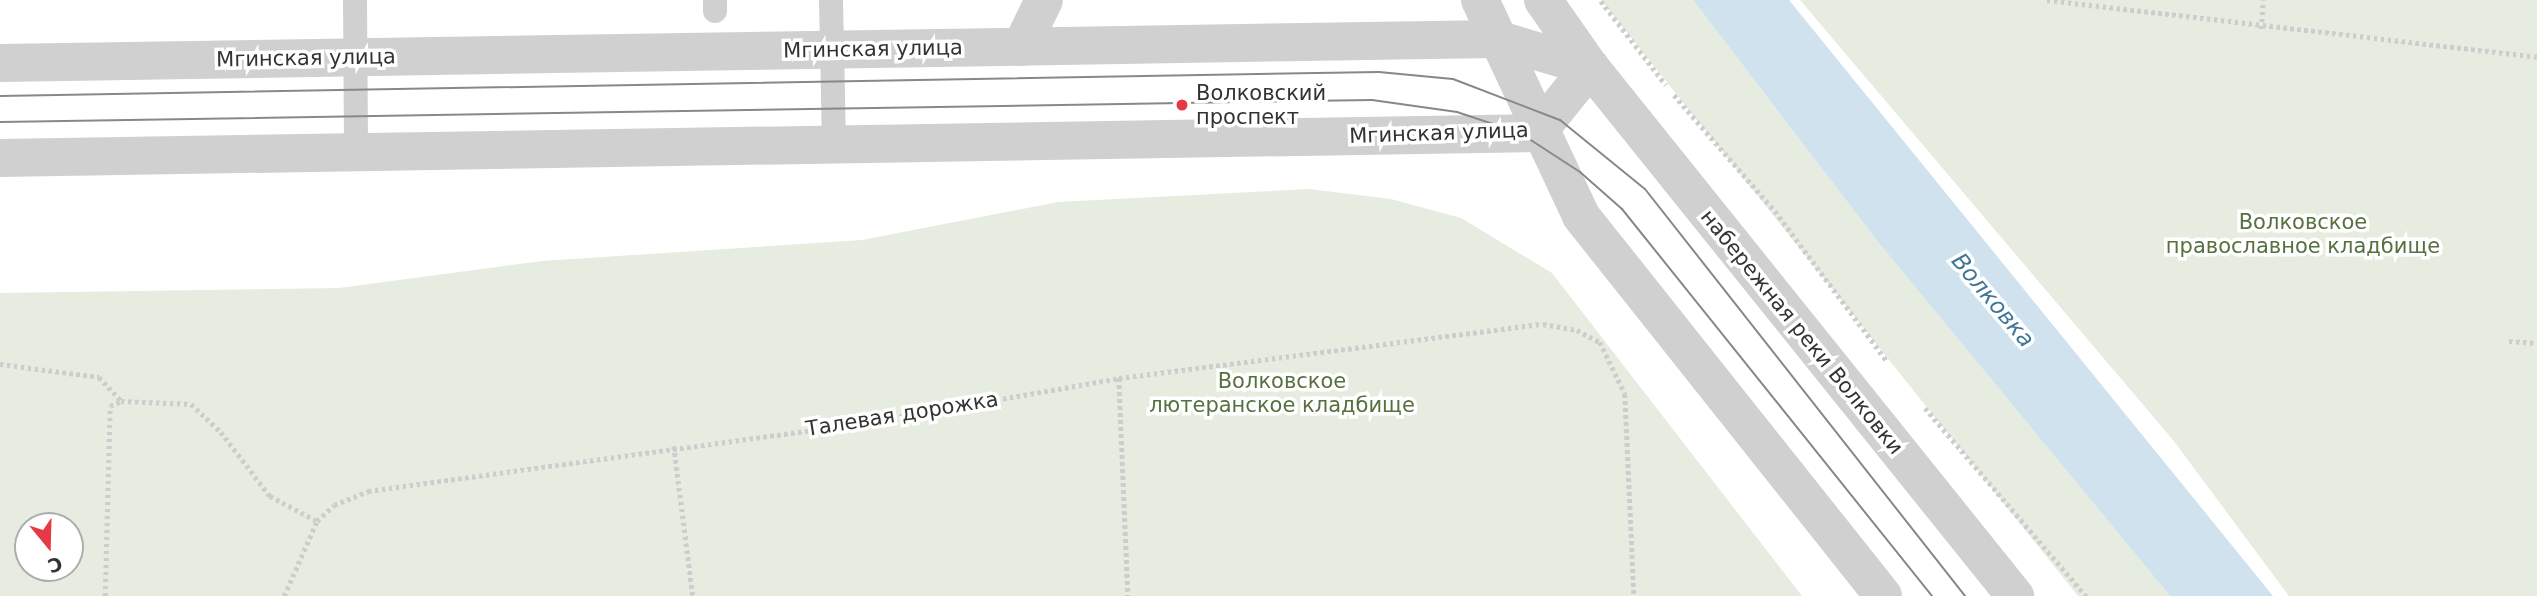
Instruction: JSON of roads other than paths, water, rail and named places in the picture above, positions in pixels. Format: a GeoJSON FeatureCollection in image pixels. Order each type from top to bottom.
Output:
{"type":"FeatureCollection","features":[{"type":"Feature","properties":{"kind":"street"},"geometry":{"type":"LineString","coordinates":[[1021,47],[1044,0]]}},
{"type":"Feature","properties":{"kind":"street"},"geometry":{"type":"LineString","coordinates":[[1480,0],[1537,133],[1581,216],[1613,260],[1883,596]]}},
{"type":"Feature","properties":{"kind":"street"},"geometry":{"type":"LineString","coordinates":[[1544,0],[1590,67]]}},
{"type":"Feature","properties":{"kind":"street","name":"Мгинская улица"},"geometry":{"type":"LineString","coordinates":[[0,63],[1496,39],[1590,67],[1537,133],[0,158]]}},
{"type":"Feature","properties":{"kind":"street","name":"набережная реки Волковки"},"geometry":{"type":"LineString","coordinates":[[1590,67],[2015,596]]}},
{"type":"Feature","properties":{"kind":"lane"},"geometry":{"type":"LineString","coordinates":[[355,0],[356,152]]}},
{"type":"Feature","properties":{"kind":"lane"},"geometry":{"type":"LineString","coordinates":[[831,0],[834,144]]}},
{"type":"Feature","properties":{"kind":"water","name":"Волковка"},"geometry":{"type":"Polygon","coordinates":[[[1693,0],[1789,0],[2273,596],[2170,596],[1878,242],[1693,0]]]}},
{"type":"Feature","properties":{"kind":"tram line"},"geometry":{"type":"LineString","coordinates":[[0,96],[1379,72],[1453,79],[1560,120],[1645,189],[1965,596]]}},
{"type":"Feature","properties":{"kind":"tram line"},"geometry":{"type":"LineString","coordinates":[[0,122],[1372,100],[1457,112],[1520,133],[1580,172],[1622,209],[1932,596]]}},
{"type":"Feature","properties":{"kind":"place","name":"Волковский проспект"},"geometry":{"type":"Point","coordinates":[1182,105]}},
{"type":"Feature","properties":{"kind":"park label","name":"Волковское православное кладбище"},"geometry":{"type":"Point","coordinates":[2303,234]}},
{"type":"Feature","properties":{"kind":"park label","name":"Волковское лютеранское кладбище"},"geometry":{"type":"Point","coordinates":[1282,393]}}]}
